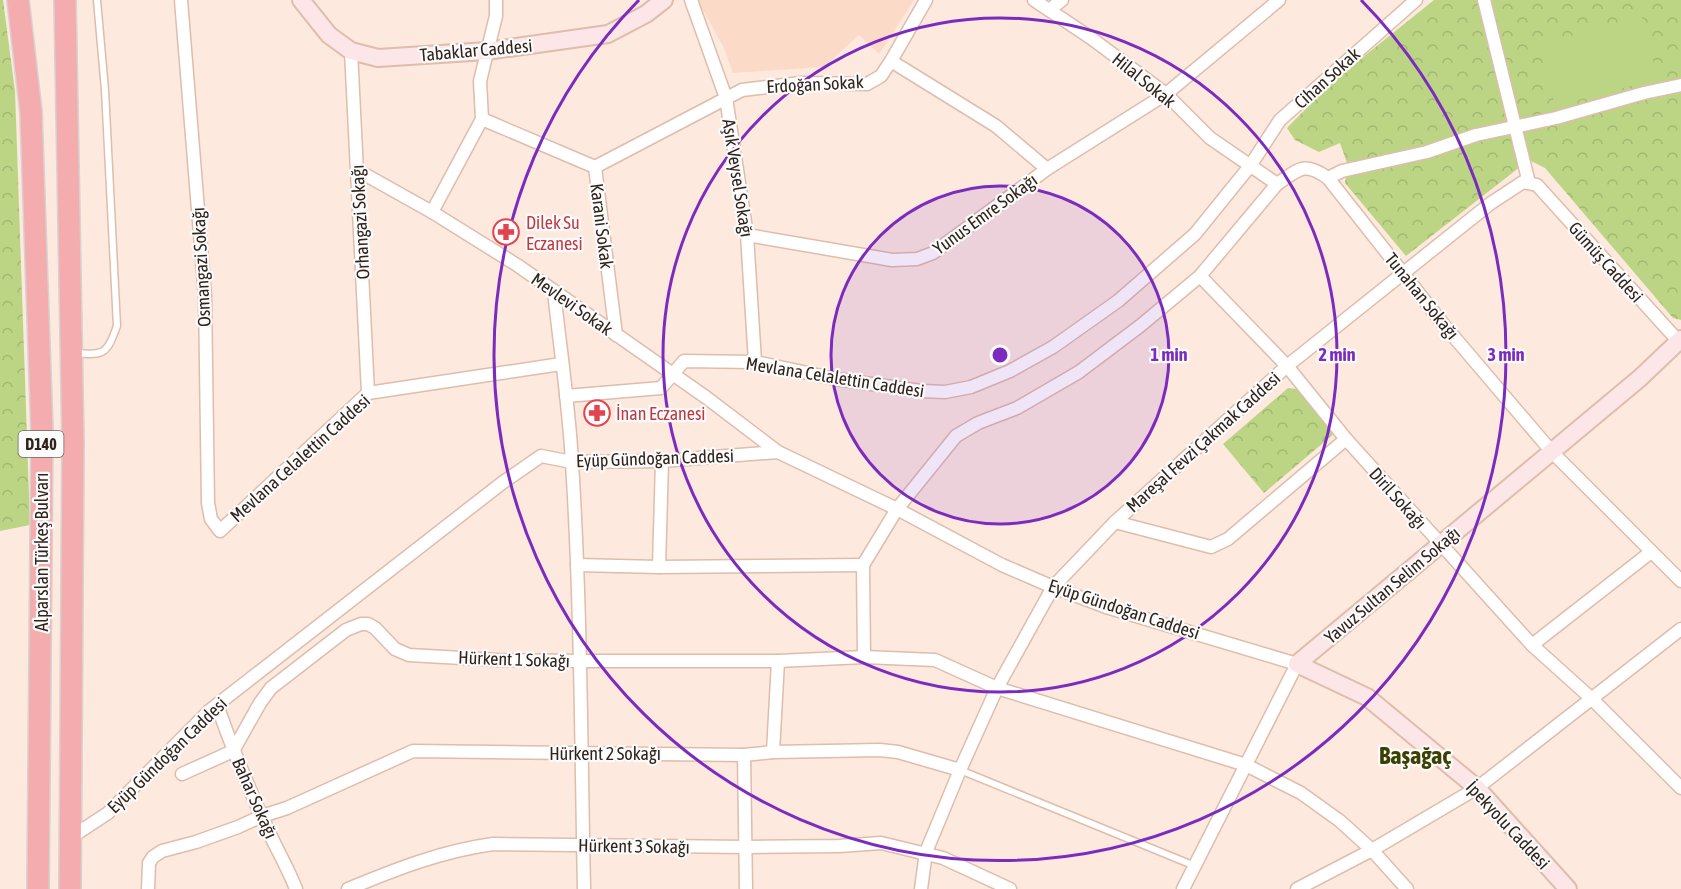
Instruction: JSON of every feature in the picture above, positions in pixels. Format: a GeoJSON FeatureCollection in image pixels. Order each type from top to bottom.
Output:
{"type":"FeatureCollection","features":[{"type":"Feature","properties":{"kind":"highway","name":"Alparslan Türkeş Bulvarı"},"geometry":{"type":"LineString","coordinates":[[18,0],[32,112],[42,432],[38,889]]}},
{"type":"Feature","properties":{"kind":"highway","name":"Alparslan Türkeş Bulvarı"},"geometry":{"type":"LineString","coordinates":[[65,0],[74,443],[70,889]]}},
{"type":"Feature","properties":{"kind":"street","name":"Osmangazi Sokağı"},"geometry":{"type":"LineString","coordinates":[[181,0],[205,296],[208,502],[211,519],[220,531]]}},
{"type":"Feature","properties":{"kind":"street","name":"Tabaklar Caddesi"},"geometry":{"type":"LineString","coordinates":[[301,0],[329,35],[351,51],[378,58],[487,51],[608,34],[646,14],[664,0]]}},
{"type":"Feature","properties":{"kind":"street"},"geometry":{"type":"LineString","coordinates":[[432,212],[482,118],[480,81],[496,16],[496,0]]}},
{"type":"Feature","properties":{"kind":"street","name":"Aşık Veysel Sokağı"},"geometry":{"type":"LineString","coordinates":[[691,0],[726,98],[747,235],[755,362]]}},
{"type":"Feature","properties":{"kind":"street"},"geometry":{"type":"LineString","coordinates":[[926,0],[891,61],[996,126],[1047,169]]}},
{"type":"Feature","properties":{"kind":"street","name":"Hilal Sokak"},"geometry":{"type":"LineString","coordinates":[[1034,0],[1166,94],[1210,138],[1250,166]]}},
{"type":"Feature","properties":{"kind":"street"},"geometry":{"type":"LineString","coordinates":[[1049,10],[1062,0]]}},
{"type":"Feature","properties":{"kind":"street","name":"Yunus Emre Sokağı"},"geometry":{"type":"LineString","coordinates":[[747,235],[892,260],[917,259],[933,253],[1047,169],[1166,94],[1279,0]]}},
{"type":"Feature","properties":{"kind":"street","name":"Cihan Sokak"},"geometry":{"type":"LineString","coordinates":[[1250,166],[1280,120],[1415,0]]}},
{"type":"Feature","properties":{"kind":"street"},"geometry":{"type":"LineString","coordinates":[[1485,2],[1529,183]]}},
{"type":"Feature","properties":{"kind":"street","name":"Orhangazi Sokağı"},"geometry":{"type":"LineString","coordinates":[[351,51],[368,393]]}},
{"type":"Feature","properties":{"kind":"street","name":"Erdoğan Sokak"},"geometry":{"type":"LineString","coordinates":[[595,167],[742,90],[801,83],[867,84],[881,76],[891,61]]}},
{"type":"Feature","properties":{"kind":"street"},"geometry":{"type":"LineString","coordinates":[[864,657],[863,565],[897,508],[956,436],[978,423],[1017,408],[1079,372],[1140,326],[1200,276],[1277,184],[1302,168],[1314,168],[1328,178],[1350,169],[1427,152],[1476,135],[1556,118],[1644,93],[1681,86]]}},
{"type":"Feature","properties":{"kind":"street","name":"Karani Sokak"},"geometry":{"type":"LineString","coordinates":[[482,118],[595,167],[616,335]]}},
{"type":"Feature","properties":{"kind":"street","name":"Mevlana Celalettin Caddesi"},"geometry":{"type":"LineString","coordinates":[[566,396],[661,388],[684,361],[755,362],[836,379],[921,391],[945,392],[971,387],[1010,371],[1053,347],[1118,301],[1195,234],[1250,166]]}},
{"type":"Feature","properties":{"kind":"street"},"geometry":{"type":"LineString","coordinates":[[1250,166],[1277,184]]}},
{"type":"Feature","properties":{"kind":"street","name":"Mevlevi Sokak"},"geometry":{"type":"LineString","coordinates":[[357,170],[432,212],[554,291],[707,398],[778,452]]}},
{"type":"Feature","properties":{"kind":"street","name":"Tunahan Sokağı"},"geometry":{"type":"LineString","coordinates":[[1328,178],[1443,324],[1552,452],[1681,581]]}},
{"type":"Feature","properties":{"kind":"street","name":"Mareşal Fevzi Çakmak Caddesi"},"geometry":{"type":"LineString","coordinates":[[921,889],[926,852],[960,770],[997,688],[1053,586],[1115,522],[1287,366],[1491,203],[1523,182],[1529,183]]}},
{"type":"Feature","properties":{"kind":"street","name":"Gümüş Caddesi"},"geometry":{"type":"LineString","coordinates":[[1529,183],[1537,185],[1680,341]]}},
{"type":"Feature","properties":{"kind":"street","name":"Diril Sokağı"},"geometry":{"type":"LineString","coordinates":[[1200,276],[1287,366],[1346,439],[1439,545],[1532,645],[1592,699],[1681,788]]}},
{"type":"Feature","properties":{"kind":"street"},"geometry":{"type":"LineString","coordinates":[[554,291],[572,462],[577,565],[584,889]]}},
{"type":"Feature","properties":{"kind":"street","name":"Yavuz Sultan Selim Sokağı"},"geometry":{"type":"LineString","coordinates":[[1183,889],[1297,664],[1640,378],[1680,341]]}},
{"type":"Feature","properties":{"kind":"street","name":"Mevlana Celalettin Caddesi"},"geometry":{"type":"LineString","coordinates":[[220,531],[368,393],[561,364]]}},
{"type":"Feature","properties":{"kind":"street"},"geometry":{"type":"LineString","coordinates":[[1115,522],[1211,547],[1228,539],[1346,439]]}},
{"type":"Feature","properties":{"kind":"street","name":"Eyüp Gündoğan Caddesi"},"geometry":{"type":"LineString","coordinates":[[70,838],[108,813],[217,705],[502,483],[541,456],[572,462],[662,461],[778,452],[897,508],[1002,565],[1053,586],[1106,606],[1297,664]]}},
{"type":"Feature","properties":{"kind":"street"},"geometry":{"type":"LineString","coordinates":[[659,567],[662,461]]}},
{"type":"Feature","properties":{"kind":"street"},"geometry":{"type":"LineString","coordinates":[[1532,645],[1651,552]]}},
{"type":"Feature","properties":{"kind":"street"},"geometry":{"type":"LineString","coordinates":[[577,565],[659,567],[863,565]]}},
{"type":"Feature","properties":{"kind":"street","name":"Hürkent 1 Sokağı"},"geometry":{"type":"LineString","coordinates":[[233,751],[271,688],[354,625],[368,624],[383,635],[395,649],[409,655],[497,660],[579,661],[778,661],[864,657],[935,660],[997,688],[1246,765],[1301,793],[1340,821],[1372,850],[1407,889]]}},
{"type":"Feature","properties":{"kind":"street"},"geometry":{"type":"LineString","coordinates":[[1297,889],[1372,850],[1477,788],[1681,629]]}},
{"type":"Feature","properties":{"kind":"street"},"geometry":{"type":"LineString","coordinates":[[773,752],[778,661]]}},
{"type":"Feature","properties":{"kind":"street","name":"İpekyolu Caddesi"},"geometry":{"type":"LineString","coordinates":[[1297,664],[1367,697],[1477,788],[1568,889]]}},
{"type":"Feature","properties":{"kind":"street","name":"Bahar Sokağı"},"geometry":{"type":"LineString","coordinates":[[217,705],[233,751],[296,889]]}},
{"type":"Feature","properties":{"kind":"street"},"geometry":{"type":"LineString","coordinates":[[182,774],[233,751]]}},
{"type":"Feature","properties":{"kind":"street","name":"Hürkent 2 Sokağı"},"geometry":{"type":"LineString","coordinates":[[148,889],[149,863],[162,851],[238,827],[287,808],[413,751],[744,754],[898,752],[960,770]]}},
{"type":"Feature","properties":{"kind":"street"},"geometry":{"type":"LineString","coordinates":[[744,754],[746,889]]}},
{"type":"Feature","properties":{"kind":"street","name":"Hürkent 3 Sokağı"},"geometry":{"type":"LineString","coordinates":[[348,889],[408,864],[460,849],[493,844],[747,847],[881,843],[926,852],[943,858],[1010,889]]}},
{"type":"Feature","properties":{"kind":"lane"},"geometry":{"type":"LineString","coordinates":[[72,353],[96,355],[109,346],[117,326],[105,90],[97,0]]}},
{"type":"Feature","properties":{"kind":"lane"},"geometry":{"type":"LineString","coordinates":[[960,770],[1194,866]]}},
{"type":"Feature","properties":{"kind":"shaded area"},"geometry":{"type":"Polygon","coordinates":[[[699,0],[914,0],[879,54],[859,35],[824,67],[733,73],[723,46],[699,0]]]}},
{"type":"Feature","properties":{"kind":"green space"},"geometry":{"type":"Polygon","coordinates":[[[0,0],[3,0],[15,91],[30,525],[0,531],[0,0]]]}},
{"type":"Feature","properties":{"kind":"green space"},"geometry":{"type":"Polygon","coordinates":[[[1434,0],[1681,0],[1681,320],[1673,318],[1545,168],[1529,160],[1406,256],[1345,183],[1347,163],[1340,143],[1319,152],[1295,140],[1287,128],[1332,82],[1434,0]]]}},
{"type":"Feature","properties":{"kind":"green space"},"geometry":{"type":"Polygon","coordinates":[[[1642,17],[1658,79],[1555,106],[1539,44],[1642,17]]]}},
{"type":"Feature","properties":{"kind":"green space"},"geometry":{"type":"Polygon","coordinates":[[[1288,388],[1297,389],[1336,432],[1264,493],[1223,444],[1288,388]]]}},
{"type":"Feature","properties":{"kind":"place","name":"Dilek Su Eczanesi"},"geometry":{"type":"Point","coordinates":[506,232]}},
{"type":"Feature","properties":{"kind":"place","name":"İnan Eczanesi"},"geometry":{"type":"Point","coordinates":[597,413]}},
{"type":"Feature","properties":{"kind":"district","name":"Başağaç"},"geometry":{"type":"Point","coordinates":[1415,755]}}]}
